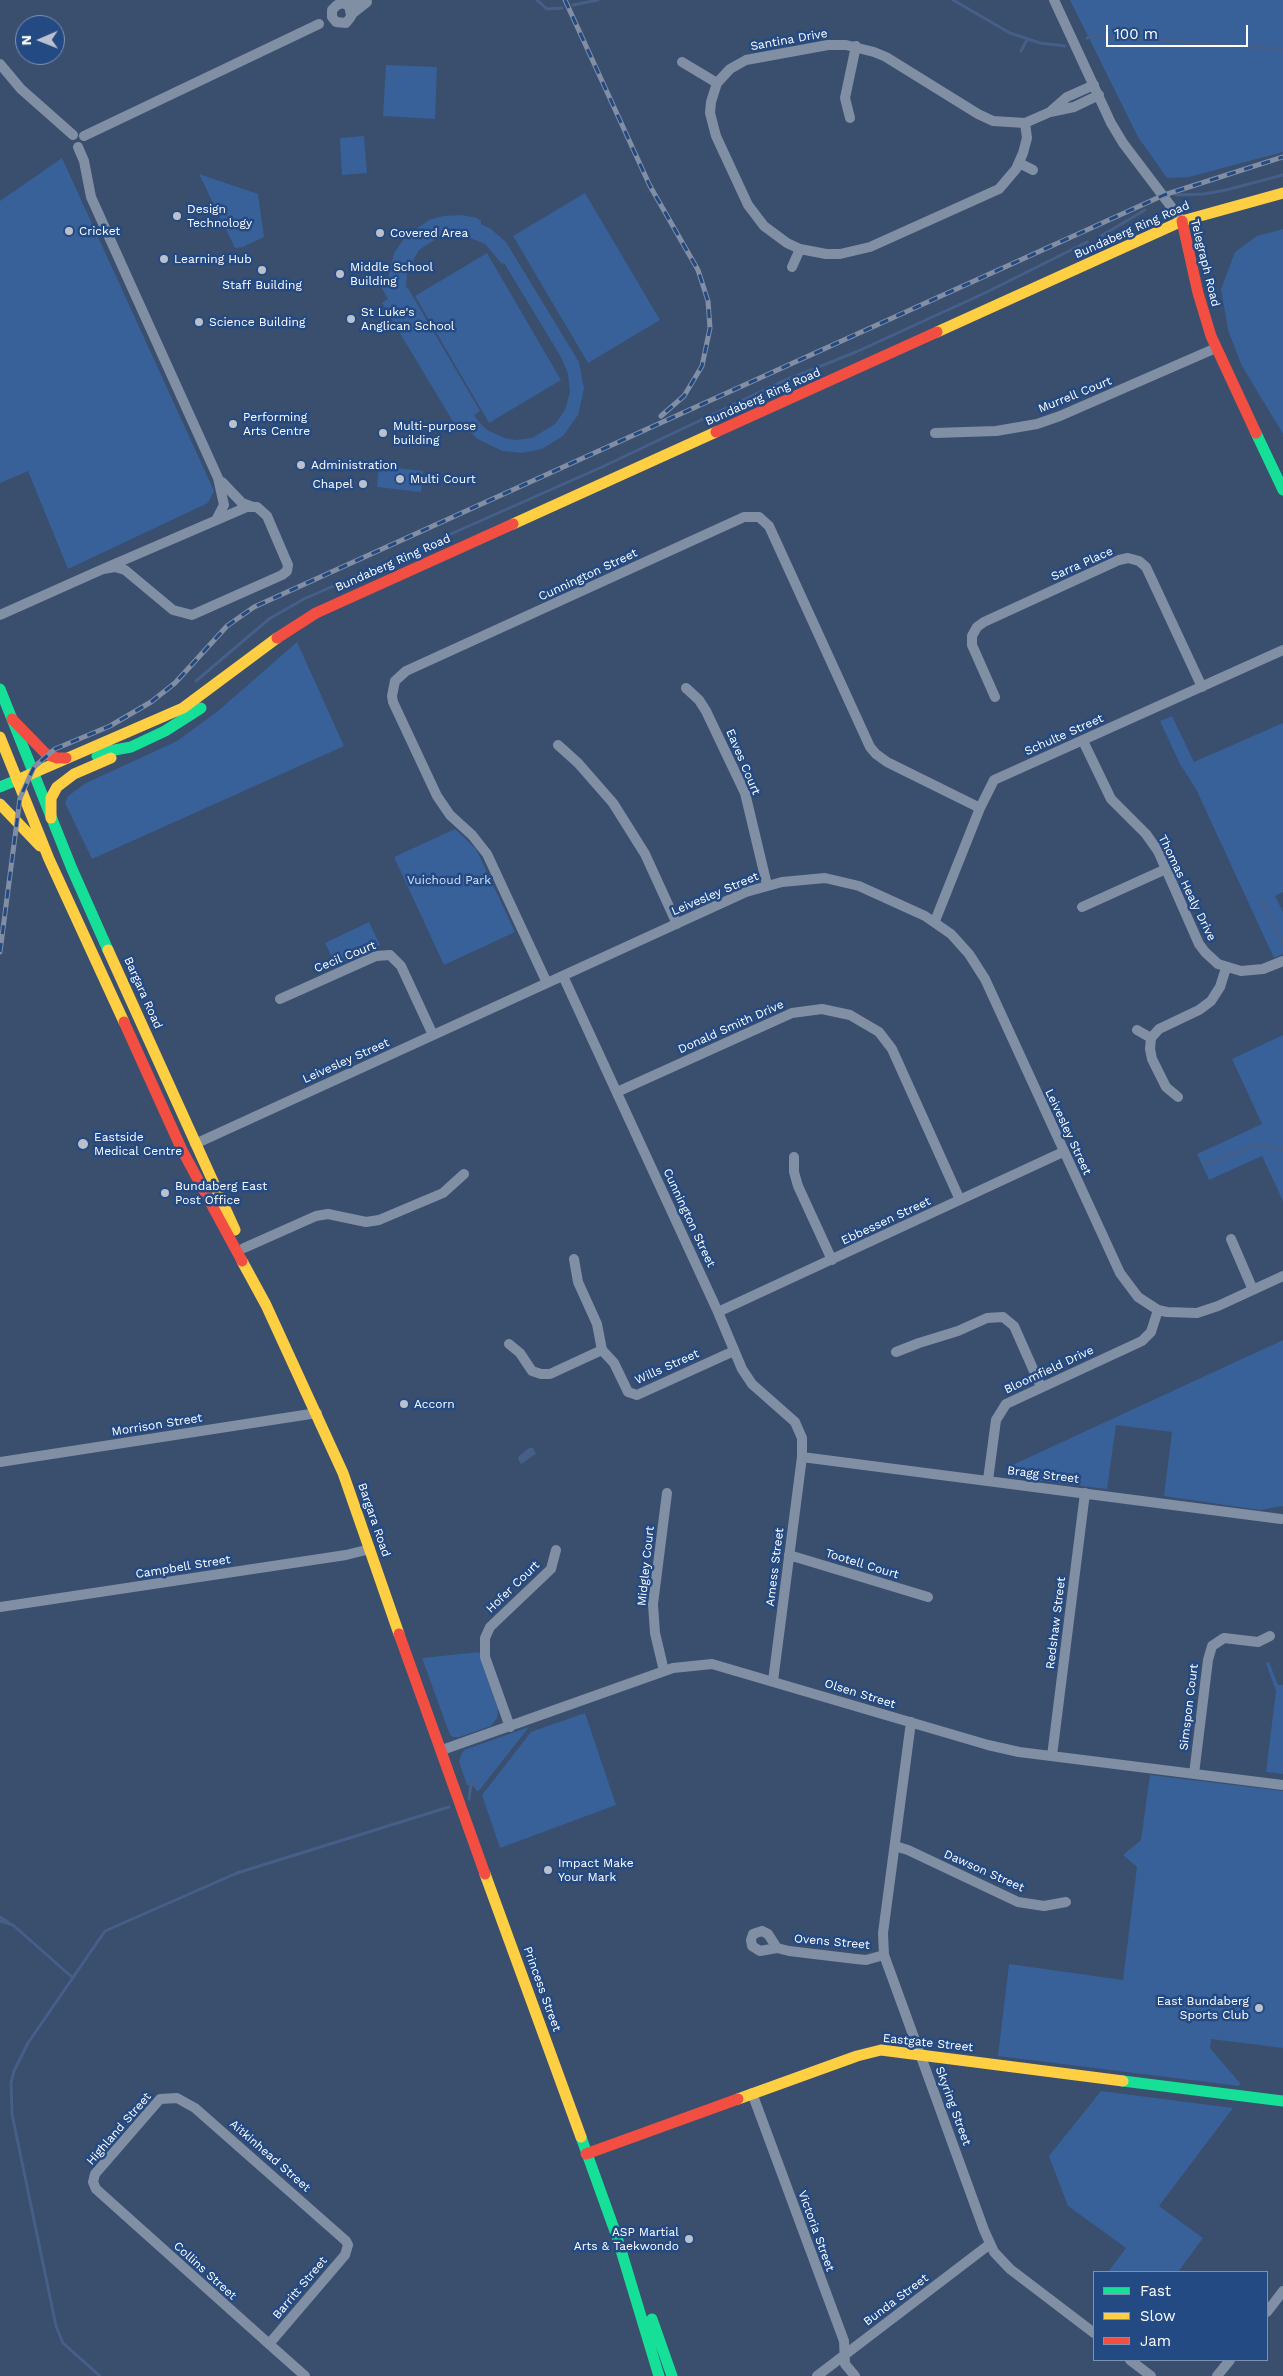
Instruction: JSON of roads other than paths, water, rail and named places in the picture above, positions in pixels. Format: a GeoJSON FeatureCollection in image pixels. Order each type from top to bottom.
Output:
{"type":"FeatureCollection","features":[{"type":"Feature","properties":{"kind":"main road","name":"Bundaberg Ring Road"},"geometry":{"type":"LineString","coordinates":[[19,785],[70,757],[183,708],[296,625],[324,610],[1182,221],[1283,193]]}},
{"type":"Feature","properties":{"kind":"main road","name":"Telegraph Road"},"geometry":{"type":"LineString","coordinates":[[1182,221],[1202,311],[1216,348],[1283,490]]}},
{"type":"Feature","properties":{"kind":"main road","name":"Bundaberg Ring Road"},"geometry":{"type":"LineString","coordinates":[[35,777],[110,751],[131,747],[165,731],[205,706],[240,676],[264,649]]}},
{"type":"Feature","properties":{"kind":"main road","name":"Bargara Road"},"geometry":{"type":"LineString","coordinates":[[0,689],[51,818],[240,1249],[343,1473],[408,1664],[442,1750]]}},
{"type":"Feature","properties":{"kind":"main road"},"geometry":{"type":"LineString","coordinates":[[12,719],[46,754],[57,758],[70,757]]}},
{"type":"Feature","properties":{"kind":"main road","name":"Bargara Road"},"geometry":{"type":"LineString","coordinates":[[0,738],[49,859],[182,1150],[240,1249]]}},
{"type":"Feature","properties":{"kind":"main road"},"geometry":{"type":"LineString","coordinates":[[51,818],[51,798],[58,787],[74,774],[118,755],[131,747]]}},
{"type":"Feature","properties":{"kind":"main road"},"geometry":{"type":"LineString","coordinates":[[0,787],[19,785]]}},
{"type":"Feature","properties":{"kind":"main road"},"geometry":{"type":"LineString","coordinates":[[0,799],[19,785]]}},
{"type":"Feature","properties":{"kind":"main road"},"geometry":{"type":"LineString","coordinates":[[0,804],[41,847],[49,859]]}},
{"type":"Feature","properties":{"kind":"main road"},"geometry":{"type":"LineString","coordinates":[[182,1150],[195,1144]]}},
{"type":"Feature","properties":{"kind":"main road","name":"Princess Street"},"geometry":{"type":"LineString","coordinates":[[442,1750],[616,2237],[659,2376]]}},
{"type":"Feature","properties":{"kind":"main road","name":"Eastgate Street"},"geometry":{"type":"LineString","coordinates":[[586,2154],[865,2053],[881,2050],[1283,2101]]}},
{"type":"Feature","properties":{"kind":"main road","name":"Princess Street"},"geometry":{"type":"LineString","coordinates":[[616,2237],[638,2281],[672,2376]]}},
{"type":"Feature","properties":{"kind":"street","name":"Telegraph Road"},"geometry":{"type":"LineString","coordinates":[[1054,0],[1123,143],[1182,221]]}},
{"type":"Feature","properties":{"kind":"street"},"geometry":{"type":"LineString","coordinates":[[84,136],[319,24],[337,5],[369,1]]}},
{"type":"Feature","properties":{"kind":"street"},"geometry":{"type":"LineString","coordinates":[[319,24],[346,23],[352,15],[369,1]]}},
{"type":"Feature","properties":{"kind":"street"},"geometry":{"type":"LineString","coordinates":[[343,3],[349,6],[352,15]]}},
{"type":"Feature","properties":{"kind":"street"},"geometry":{"type":"LineString","coordinates":[[333,10],[332,17],[339,23]]}},
{"type":"Feature","properties":{"kind":"street","name":"Santina Drive"},"geometry":{"type":"LineString","coordinates":[[717,82],[730,69],[756,57],[828,45],[856,46],[886,57],[978,114],[993,121],[1025,123],[1050,112],[1074,107],[1099,96]]}},
{"type":"Feature","properties":{"kind":"street"},"geometry":{"type":"LineString","coordinates":[[850,118],[845,98],[856,46]]}},
{"type":"Feature","properties":{"kind":"street"},"geometry":{"type":"LineString","coordinates":[[682,62],[717,82],[710,102],[712,125],[748,205],[764,226],[781,240],[800,249],[840,254],[870,247],[989,194],[1008,180],[1019,163],[1025,146],[1025,123]]}},
{"type":"Feature","properties":{"kind":"street"},"geometry":{"type":"LineString","coordinates":[[0,64],[21,89],[73,135]]}},
{"type":"Feature","properties":{"kind":"street","name":"Santina Drive"},"geometry":{"type":"LineString","coordinates":[[1050,112],[1067,97],[1094,85]]}},
{"type":"Feature","properties":{"kind":"street"},"geometry":{"type":"LineString","coordinates":[[73,135],[79,133],[84,136]]}},
{"type":"Feature","properties":{"kind":"street"},"geometry":{"type":"LineString","coordinates":[[73,135],[71,142],[78,147],[84,161],[91,197],[218,478],[224,498],[224,505],[216,520]]}},
{"type":"Feature","properties":{"kind":"street"},"geometry":{"type":"LineString","coordinates":[[78,147],[84,143],[84,136]]}},
{"type":"Feature","properties":{"kind":"street"},"geometry":{"type":"LineString","coordinates":[[1019,163],[1033,170]]}},
{"type":"Feature","properties":{"kind":"street"},"geometry":{"type":"LineString","coordinates":[[792,267],[800,249]]}},
{"type":"Feature","properties":{"kind":"street","name":"Murrell Court"},"geometry":{"type":"LineString","coordinates":[[936,434],[996,431],[1037,424],[1060,416],[1216,348]]}},
{"type":"Feature","properties":{"kind":"street"},"geometry":{"type":"LineString","coordinates":[[103,568],[115,567],[125,570],[173,610],[188,615],[198,613],[282,575],[287,571],[287,562],[267,516],[260,509],[242,503],[218,478]]}},
{"type":"Feature","properties":{"kind":"street"},"geometry":{"type":"LineString","coordinates":[[0,615],[242,508],[253,507]]}},
{"type":"Feature","properties":{"kind":"street","name":"Cunnington Street"},"geometry":{"type":"LineString","coordinates":[[547,983],[487,854],[472,835],[450,815],[437,796],[394,702],[389,684],[406,671],[744,517],[760,512],[769,526],[870,747],[886,762],[980,808]]}},
{"type":"Feature","properties":{"kind":"street","name":"Sarra Place"},"geometry":{"type":"LineString","coordinates":[[995,696],[973,650],[970,632],[984,622],[1109,565],[1124,559],[1137,557],[1148,571],[1202,687]]}},
{"type":"Feature","properties":{"kind":"street","name":"Schulte Street"},"geometry":{"type":"LineString","coordinates":[[934,922],[980,808],[994,780],[1283,650]]}},
{"type":"Feature","properties":{"kind":"street","name":"Eaves Court"},"geometry":{"type":"LineString","coordinates":[[686,688],[699,700],[706,710],[745,794],[767,885]]}},
{"type":"Feature","properties":{"kind":"street","name":"Thomas Healy Drive"},"geometry":{"type":"LineString","coordinates":[[1083,741],[1111,799],[1146,834],[1158,851],[1199,944],[1211,958],[1226,968]]}},
{"type":"Feature","properties":{"kind":"street"},"geometry":{"type":"LineString","coordinates":[[558,745],[578,763],[613,803],[644,854],[677,924]]}},
{"type":"Feature","properties":{"kind":"street"},"geometry":{"type":"LineString","coordinates":[[1082,907],[1166,869]]}},
{"type":"Feature","properties":{"kind":"street","name":"Leivesley Street"},"geometry":{"type":"LineString","coordinates":[[195,1144],[746,892],[767,885],[807,878],[835,879],[859,886],[934,922],[960,942],[981,972],[1124,1281],[1138,1297],[1158,1310],[1197,1313],[1283,1276]]}},
{"type":"Feature","properties":{"kind":"street","name":"Cecil Court"},"geometry":{"type":"LineString","coordinates":[[280,999],[376,956],[390,955],[401,966],[433,1035]]}},
{"type":"Feature","properties":{"kind":"street"},"geometry":{"type":"LineString","coordinates":[[1178,1097],[1166,1086],[1152,1059],[1150,1049],[1151,1038],[1159,1028],[1199,1010],[1212,1001],[1220,987],[1226,968],[1255,971],[1283,961]]}},
{"type":"Feature","properties":{"kind":"street","name":"Cunnington Street"},"geometry":{"type":"LineString","coordinates":[[563,976],[718,1312],[742,1369],[752,1384],[795,1422],[802,1438],[802,1457]]}},
{"type":"Feature","properties":{"kind":"street","name":"Donald Smith Drive"},"geometry":{"type":"LineString","coordinates":[[617,1092],[792,1013],[822,1010],[850,1015],[879,1032],[892,1049],[960,1200]]}},
{"type":"Feature","properties":{"kind":"street"},"geometry":{"type":"LineString","coordinates":[[1137,1030],[1151,1038]]}},
{"type":"Feature","properties":{"kind":"street","name":"Ebbessen Street"},"geometry":{"type":"LineString","coordinates":[[718,1312],[1063,1152]]}},
{"type":"Feature","properties":{"kind":"street"},"geometry":{"type":"LineString","coordinates":[[794,1157],[794,1172],[798,1186],[832,1260]]}},
{"type":"Feature","properties":{"kind":"street"},"geometry":{"type":"LineString","coordinates":[[240,1249],[316,1216],[328,1214],[366,1222],[379,1220],[442,1193],[464,1174]]}},
{"type":"Feature","properties":{"kind":"street"},"geometry":{"type":"LineString","coordinates":[[1231,1239],[1254,1290]]}},
{"type":"Feature","properties":{"kind":"street"},"geometry":{"type":"LineString","coordinates":[[509,1344],[520,1353],[532,1371],[541,1374],[550,1374],[602,1350],[597,1324],[578,1282],[574,1259]]}},
{"type":"Feature","properties":{"kind":"street","name":"Bloomfield Drive"},"geometry":{"type":"LineString","coordinates":[[988,1480],[998,1414],[1006,1404],[1142,1341],[1152,1332],[1158,1310]]}},
{"type":"Feature","properties":{"kind":"street"},"geometry":{"type":"LineString","coordinates":[[896,1352],[919,1343],[958,1332],[987,1318],[1005,1312],[1014,1326],[1041,1387]]}},
{"type":"Feature","properties":{"kind":"street","name":"Wills Street"},"geometry":{"type":"LineString","coordinates":[[602,1350],[614,1362],[628,1392],[637,1395],[734,1350]]}},
{"type":"Feature","properties":{"kind":"street","name":"Morrison Street"},"geometry":{"type":"LineString","coordinates":[[0,1462],[317,1413]]}},
{"type":"Feature","properties":{"kind":"street","name":"Bragg Street"},"geometry":{"type":"LineString","coordinates":[[802,1457],[1280,1519]]}},
{"type":"Feature","properties":{"kind":"street","name":"Amess Street"},"geometry":{"type":"LineString","coordinates":[[773,1680],[802,1457]]}},
{"type":"Feature","properties":{"kind":"street","name":"Midgley Court"},"geometry":{"type":"LineString","coordinates":[[664,1671],[655,1633],[654,1604],[667,1493]]}},
{"type":"Feature","properties":{"kind":"street","name":"Redshaw Street"},"geometry":{"type":"LineString","coordinates":[[1052,1756],[1085,1493]]}},
{"type":"Feature","properties":{"kind":"street","name":"Campbell Street"},"geometry":{"type":"LineString","coordinates":[[0,1607],[352,1554],[370,1549]]}},
{"type":"Feature","properties":{"kind":"street","name":"Hofer Court"},"geometry":{"type":"LineString","coordinates":[[510,1727],[485,1657],[485,1638],[490,1627],[551,1569],[556,1550]]}},
{"type":"Feature","properties":{"kind":"street","name":"Tootell Court"},"geometry":{"type":"LineString","coordinates":[[789,1555],[928,1597]]}},
{"type":"Feature","properties":{"kind":"street","name":"Simspon Court"},"geometry":{"type":"LineString","coordinates":[[1194,1774],[1208,1660],[1212,1646],[1224,1638],[1258,1642],[1270,1636]]}},
{"type":"Feature","properties":{"kind":"street","name":"Olsen Street"},"geometry":{"type":"LineString","coordinates":[[442,1750],[664,1671],[681,1666],[712,1664],[773,1680],[988,1745],[1052,1756],[1283,1785]]}},
{"type":"Feature","properties":{"kind":"street","name":"Skyring Street"},"geometry":{"type":"LineString","coordinates":[[911,1722],[883,1933],[884,1955],[990,2244],[1003,2263],[1093,2332]]}},
{"type":"Feature","properties":{"kind":"street","name":"Dawson Street"},"geometry":{"type":"LineString","coordinates":[[894,1846],[908,1850],[1018,1902],[1044,1906],[1066,1902]]}},
{"type":"Feature","properties":{"kind":"street","name":"Ovens Street"},"geometry":{"type":"LineString","coordinates":[[777,1948],[866,1960],[884,1955]]}},
{"type":"Feature","properties":{"kind":"street","name":"Victoria Street"},"geometry":{"type":"LineString","coordinates":[[752,2094],[844,2341],[845,2364],[855,2376]]}},
{"type":"Feature","properties":{"kind":"street","name":"Highland Street"},"geometry":{"type":"LineString","coordinates":[[93,2182],[95,2174],[156,2102],[168,2098]]}},
{"type":"Feature","properties":{"kind":"street","name":"Aitkinhead Street"},"geometry":{"type":"LineString","coordinates":[[168,2098],[181,2099],[195,2108],[344,2237],[348,2245]]}},
{"type":"Feature","properties":{"kind":"street","name":"Collins Street"},"geometry":{"type":"LineString","coordinates":[[93,2182],[98,2192],[305,2376]]}},
{"type":"Feature","properties":{"kind":"street","name":"Bunda Street"},"geometry":{"type":"LineString","coordinates":[[816,2376],[990,2244]]}},
{"type":"Feature","properties":{"kind":"street","name":"Barritt Street"},"geometry":{"type":"LineString","coordinates":[[269,2344],[345,2254],[348,2245]]}},
{"type":"Feature","properties":{"kind":"street"},"geometry":{"type":"LineString","coordinates":[[1268,2311],[1283,2291]]}},
{"type":"Feature","properties":{"kind":"street"},"geometry":{"type":"LineString","coordinates":[[1131,2361],[1151,2376]]}},
{"type":"Feature","properties":{"kind":"street"},"geometry":{"type":"LineString","coordinates":[[1217,2376],[1229,2361]]}},
{"type":"Feature","properties":{"kind":"waterway"},"geometry":{"type":"LineString","coordinates":[[537,0],[547,9],[562,8]]}},
{"type":"Feature","properties":{"kind":"waterway"},"geometry":{"type":"LineString","coordinates":[[573,5],[598,0]]}},
{"type":"Feature","properties":{"kind":"waterway"},"geometry":{"type":"LineString","coordinates":[[953,0],[1010,33],[1040,43],[1065,46]]}},
{"type":"Feature","properties":{"kind":"waterway"},"geometry":{"type":"LineString","coordinates":[[1087,38],[1093,36],[1283,49]]}},
{"type":"Feature","properties":{"kind":"waterway"},"geometry":{"type":"LineString","coordinates":[[1021,51],[1027,40]]}},
{"type":"Feature","properties":{"kind":"waterway"},"geometry":{"type":"LineString","coordinates":[[1176,195],[1204,194],[1226,190],[1283,175]]}},
{"type":"Feature","properties":{"kind":"waterway"},"geometry":{"type":"LineString","coordinates":[[1101,236],[1145,210]]}},
{"type":"Feature","properties":{"kind":"waterway"},"geometry":{"type":"LineString","coordinates":[[196,681],[269,619],[304,599],[602,467],[781,382],[856,352],[987,292],[1087,242]]}},
{"type":"Feature","properties":{"kind":"waterway"},"geometry":{"type":"LineString","coordinates":[[1262,900],[1283,944]]}},
{"type":"Feature","properties":{"kind":"waterway"},"geometry":{"type":"LineString","coordinates":[[1205,1163],[1210,1164],[1257,1144],[1283,1150]]}},
{"type":"Feature","properties":{"kind":"waterway"},"geometry":{"type":"LineString","coordinates":[[469,1799],[471,1784],[474,1781]]}},
{"type":"Feature","properties":{"kind":"waterway"},"geometry":{"type":"LineString","coordinates":[[100,2376],[63,2343],[56,2326],[12,2114],[11,2083],[14,2071],[28,2043],[105,1931],[237,1873],[449,1807]]}},
{"type":"Feature","properties":{"kind":"waterway"},"geometry":{"type":"LineString","coordinates":[[0,1917],[8,1922]]}},
{"type":"Feature","properties":{"kind":"waterway"},"geometry":{"type":"LineString","coordinates":[[0,1921],[13,1925],[73,1978]]}},
{"type":"Feature","properties":{"kind":"railway"},"geometry":{"type":"LineString","coordinates":[[565,0],[650,186],[698,270],[708,301],[710,328],[702,366],[684,396],[661,416]]}},
{"type":"Feature","properties":{"kind":"railway"},"geometry":{"type":"LineString","coordinates":[[0,952],[20,798],[34,767],[55,749],[110,726],[151,702],[175,683],[227,626],[254,607],[1164,195],[1283,157]]}},
{"type":"Feature","properties":{"kind":"place","name":"Design Technology"},"geometry":{"type":"Point","coordinates":[177,216]}},
{"type":"Feature","properties":{"kind":"place","name":"Cricket"},"geometry":{"type":"Point","coordinates":[69,231]}},
{"type":"Feature","properties":{"kind":"place","name":"Covered Area"},"geometry":{"type":"Point","coordinates":[380,233]}},
{"type":"Feature","properties":{"kind":"place","name":"Learning Hub"},"geometry":{"type":"Point","coordinates":[164,259]}},
{"type":"Feature","properties":{"kind":"place","name":"Staff Building"},"geometry":{"type":"Point","coordinates":[262,270]}},
{"type":"Feature","properties":{"kind":"place","name":"Middle School Building"},"geometry":{"type":"Point","coordinates":[340,274]}},
{"type":"Feature","properties":{"kind":"place","name":"St Luke's Anglican School"},"geometry":{"type":"Point","coordinates":[351,319]}},
{"type":"Feature","properties":{"kind":"place","name":"Science Building"},"geometry":{"type":"Point","coordinates":[199,322]}},
{"type":"Feature","properties":{"kind":"place","name":"Performing Arts Centre"},"geometry":{"type":"Point","coordinates":[233,424]}},
{"type":"Feature","properties":{"kind":"place","name":"Multi-purpose building"},"geometry":{"type":"Point","coordinates":[383,433]}},
{"type":"Feature","properties":{"kind":"place","name":"Administration"},"geometry":{"type":"Point","coordinates":[301,465]}},
{"type":"Feature","properties":{"kind":"place","name":"Multi Court"},"geometry":{"type":"Point","coordinates":[400,479]}},
{"type":"Feature","properties":{"kind":"place","name":"Chapel"},"geometry":{"type":"Point","coordinates":[363,484]}},
{"type":"Feature","properties":{"kind":"place","name":"Eastside Medical Centre"},"geometry":{"type":"Point","coordinates":[83,1144]}},
{"type":"Feature","properties":{"kind":"place","name":"Bundaberg East Post Office"},"geometry":{"type":"Point","coordinates":[165,1193]}},
{"type":"Feature","properties":{"kind":"place","name":"Accorn"},"geometry":{"type":"Point","coordinates":[404,1404]}},
{"type":"Feature","properties":{"kind":"place","name":"Impact Make Your Mark"},"geometry":{"type":"Point","coordinates":[548,1870]}},
{"type":"Feature","properties":{"kind":"place","name":"East Bundaberg Sports Club"},"geometry":{"type":"Point","coordinates":[1259,2008]}},
{"type":"Feature","properties":{"kind":"place","name":"ASP Martial Arts & Taekwondo"},"geometry":{"type":"Point","coordinates":[689,2239]}},
{"type":"Feature","properties":{"kind":"park label","name":"Vuichoud Park"},"geometry":{"type":"Point","coordinates":[449,880]}}]}
